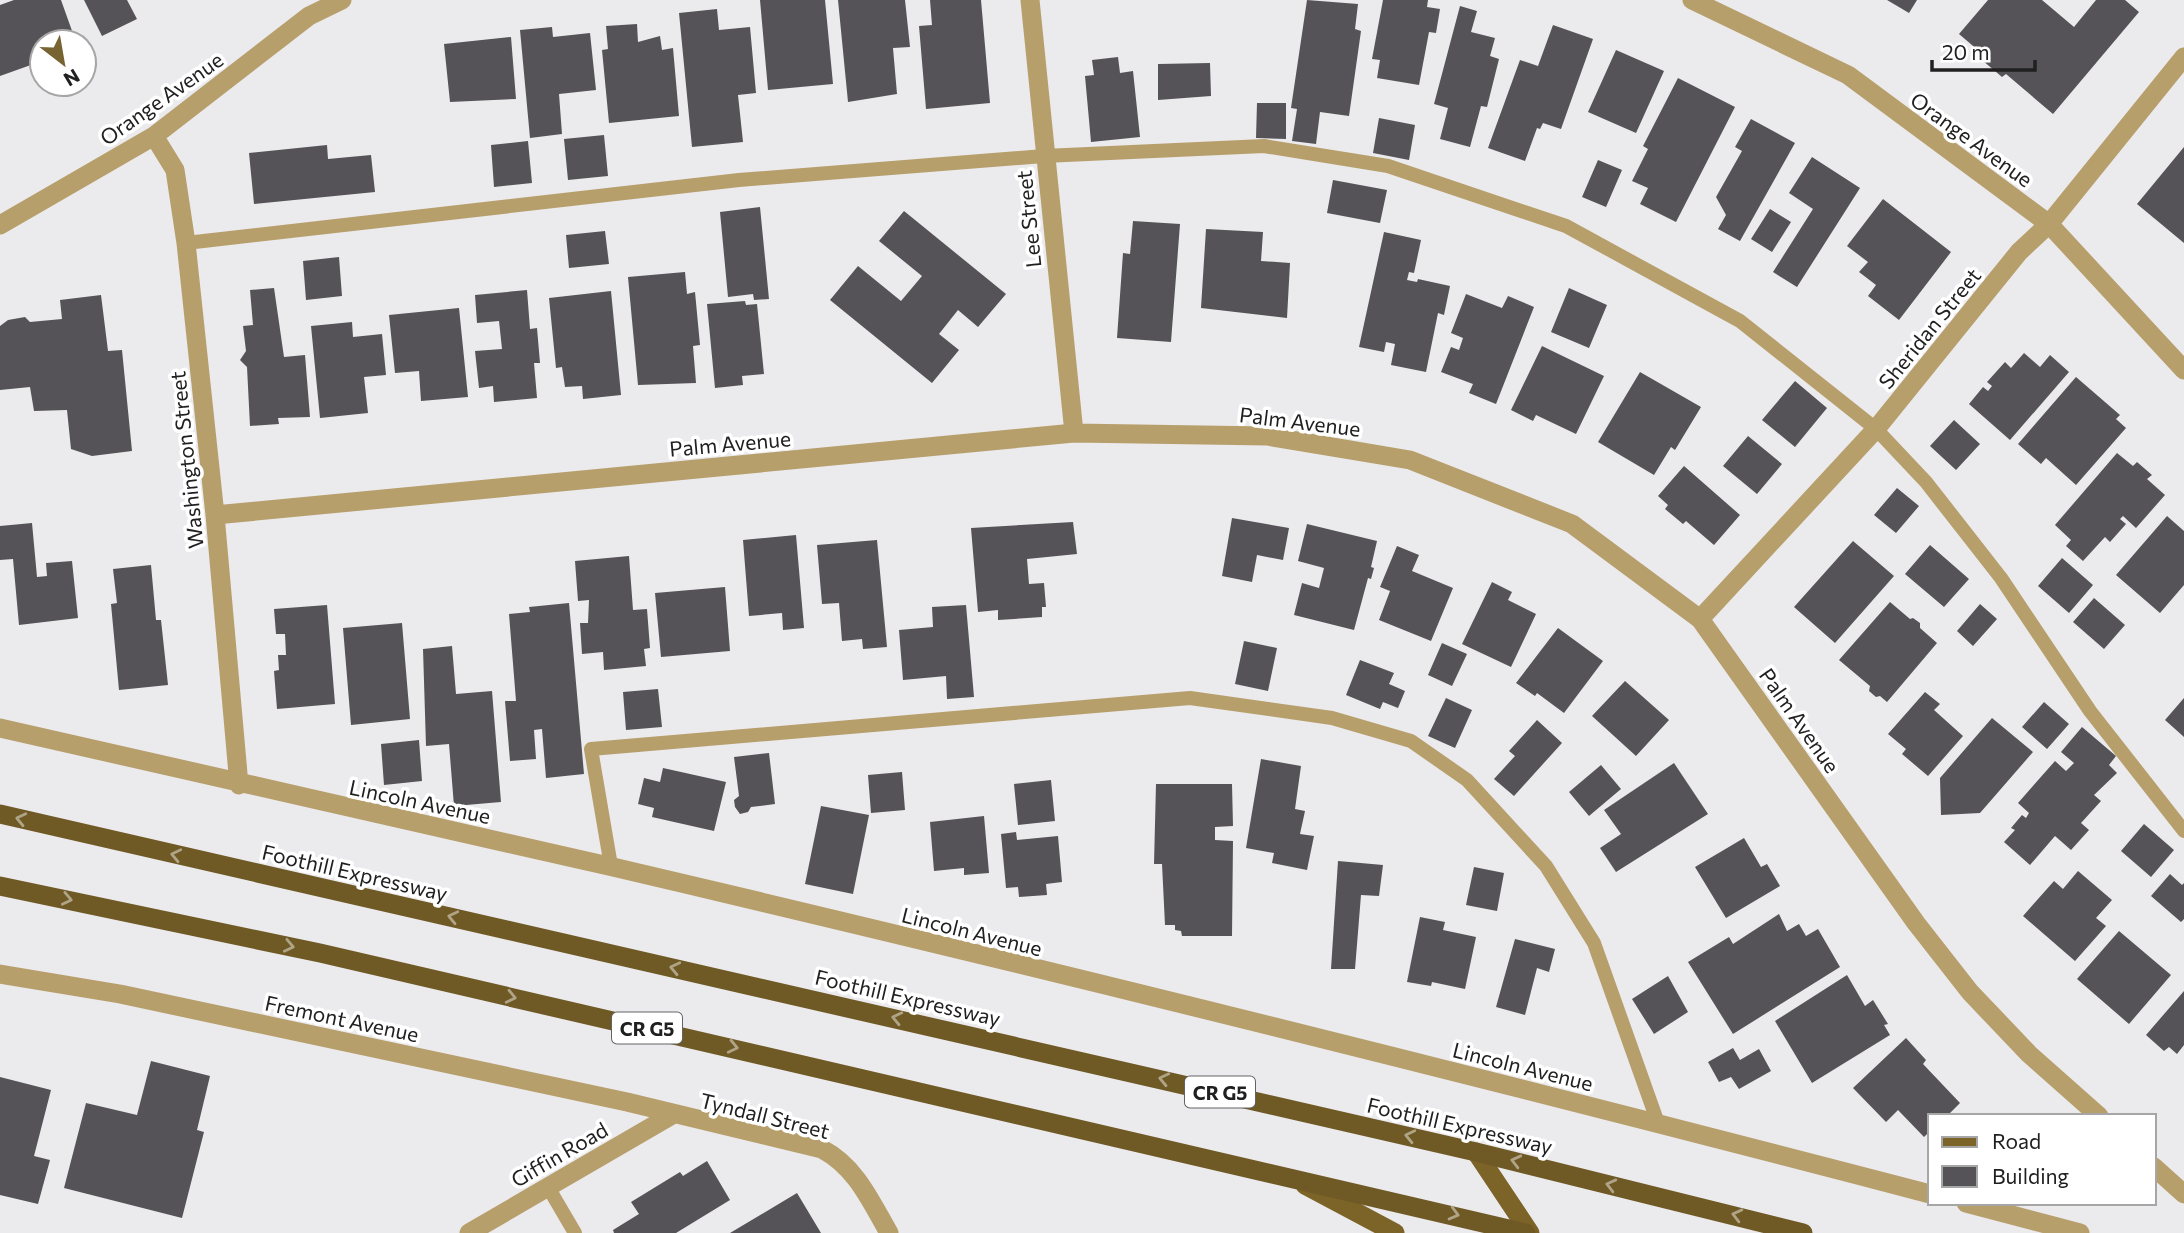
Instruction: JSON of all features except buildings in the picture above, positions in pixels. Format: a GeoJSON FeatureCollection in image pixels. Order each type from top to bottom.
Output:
{"type":"FeatureCollection","features":[{"type":"Feature","properties":{"kind":"highway","name":"Foothill Expressway"},"geometry":{"type":"LineString","coordinates":[[0,814],[1476,1152],[1803,1233]]}},
{"type":"Feature","properties":{"kind":"highway","name":"CR G5"},"geometry":{"type":"LineString","coordinates":[[0,886],[320,953],[1528,1233]]}},
{"type":"Feature","properties":{"kind":"main road"},"geometry":{"type":"LineString","coordinates":[[1476,1152],[1528,1233]]}},
{"type":"Feature","properties":{"kind":"main road"},"geometry":{"type":"LineString","coordinates":[[1292,1178],[1395,1233]]}},
{"type":"Feature","properties":{"kind":"street","name":"Orange Avenue"},"geometry":{"type":"LineString","coordinates":[[0,225],[155,136],[309,16],[342,0]]}},
{"type":"Feature","properties":{"kind":"street","name":"Lee Street"},"geometry":{"type":"LineString","coordinates":[[1030,0],[1074,433]]}},
{"type":"Feature","properties":{"kind":"street","name":"Orange Avenue"},"geometry":{"type":"LineString","coordinates":[[1692,0],[1847,75],[2049,223],[2184,370]]}},
{"type":"Feature","properties":{"kind":"street","name":"Sheridan Street"},"geometry":{"type":"LineString","coordinates":[[1700,619],[1876,429],[2019,252],[2049,223],[2184,57]]}},
{"type":"Feature","properties":{"kind":"street","name":"Washington Street"},"geometry":{"type":"LineString","coordinates":[[155,136],[175,170],[186,243],[215,515],[239,785]]}},
{"type":"Feature","properties":{"kind":"street","name":"Palm Avenue"},"geometry":{"type":"LineString","coordinates":[[215,515],[1074,433],[1268,436],[1410,460],[1572,524],[1700,619],[1916,923],[1970,992],[2029,1054],[2096,1114]]}},
{"type":"Feature","properties":{"kind":"street","name":"Lincoln Avenue"},"geometry":{"type":"LineString","coordinates":[[0,727],[239,785],[611,866],[1658,1123],[1928,1193]]}},
{"type":"Feature","properties":{"kind":"street","name":"Fremont Avenue"},"geometry":{"type":"LineString","coordinates":[[0,974],[120,994],[627,1102],[672,1115]]}},
{"type":"Feature","properties":{"kind":"street","name":"Giffin Road"},"geometry":{"type":"LineString","coordinates":[[469,1233],[672,1115]]}},
{"type":"Feature","properties":{"kind":"street","name":"Tyndall Street"},"geometry":{"type":"LineString","coordinates":[[672,1115],[822,1149],[842,1160],[890,1233]]}},
{"type":"Feature","properties":{"kind":"street"},"geometry":{"type":"LineString","coordinates":[[2156,1169],[2184,1194]]}},
{"type":"Feature","properties":{"kind":"street"},"geometry":{"type":"LineString","coordinates":[[1974,1205],[2080,1233]]}},
{"type":"Feature","properties":{"kind":"lane"},"geometry":{"type":"LineString","coordinates":[[186,243],[739,180],[1044,156],[1264,146],[1388,166],[1566,226],[1740,321],[1876,429],[1926,482],[2001,578],[2090,711],[2184,831]]}},
{"type":"Feature","properties":{"kind":"lane"},"geometry":{"type":"LineString","coordinates":[[611,866],[591,749],[1190,698],[1332,718],[1411,741],[1467,780],[1546,866],[1594,943],[1658,1123]]}},
{"type":"Feature","properties":{"kind":"lane"},"geometry":{"type":"LineString","coordinates":[[548,1186],[575,1233]]}}]}
